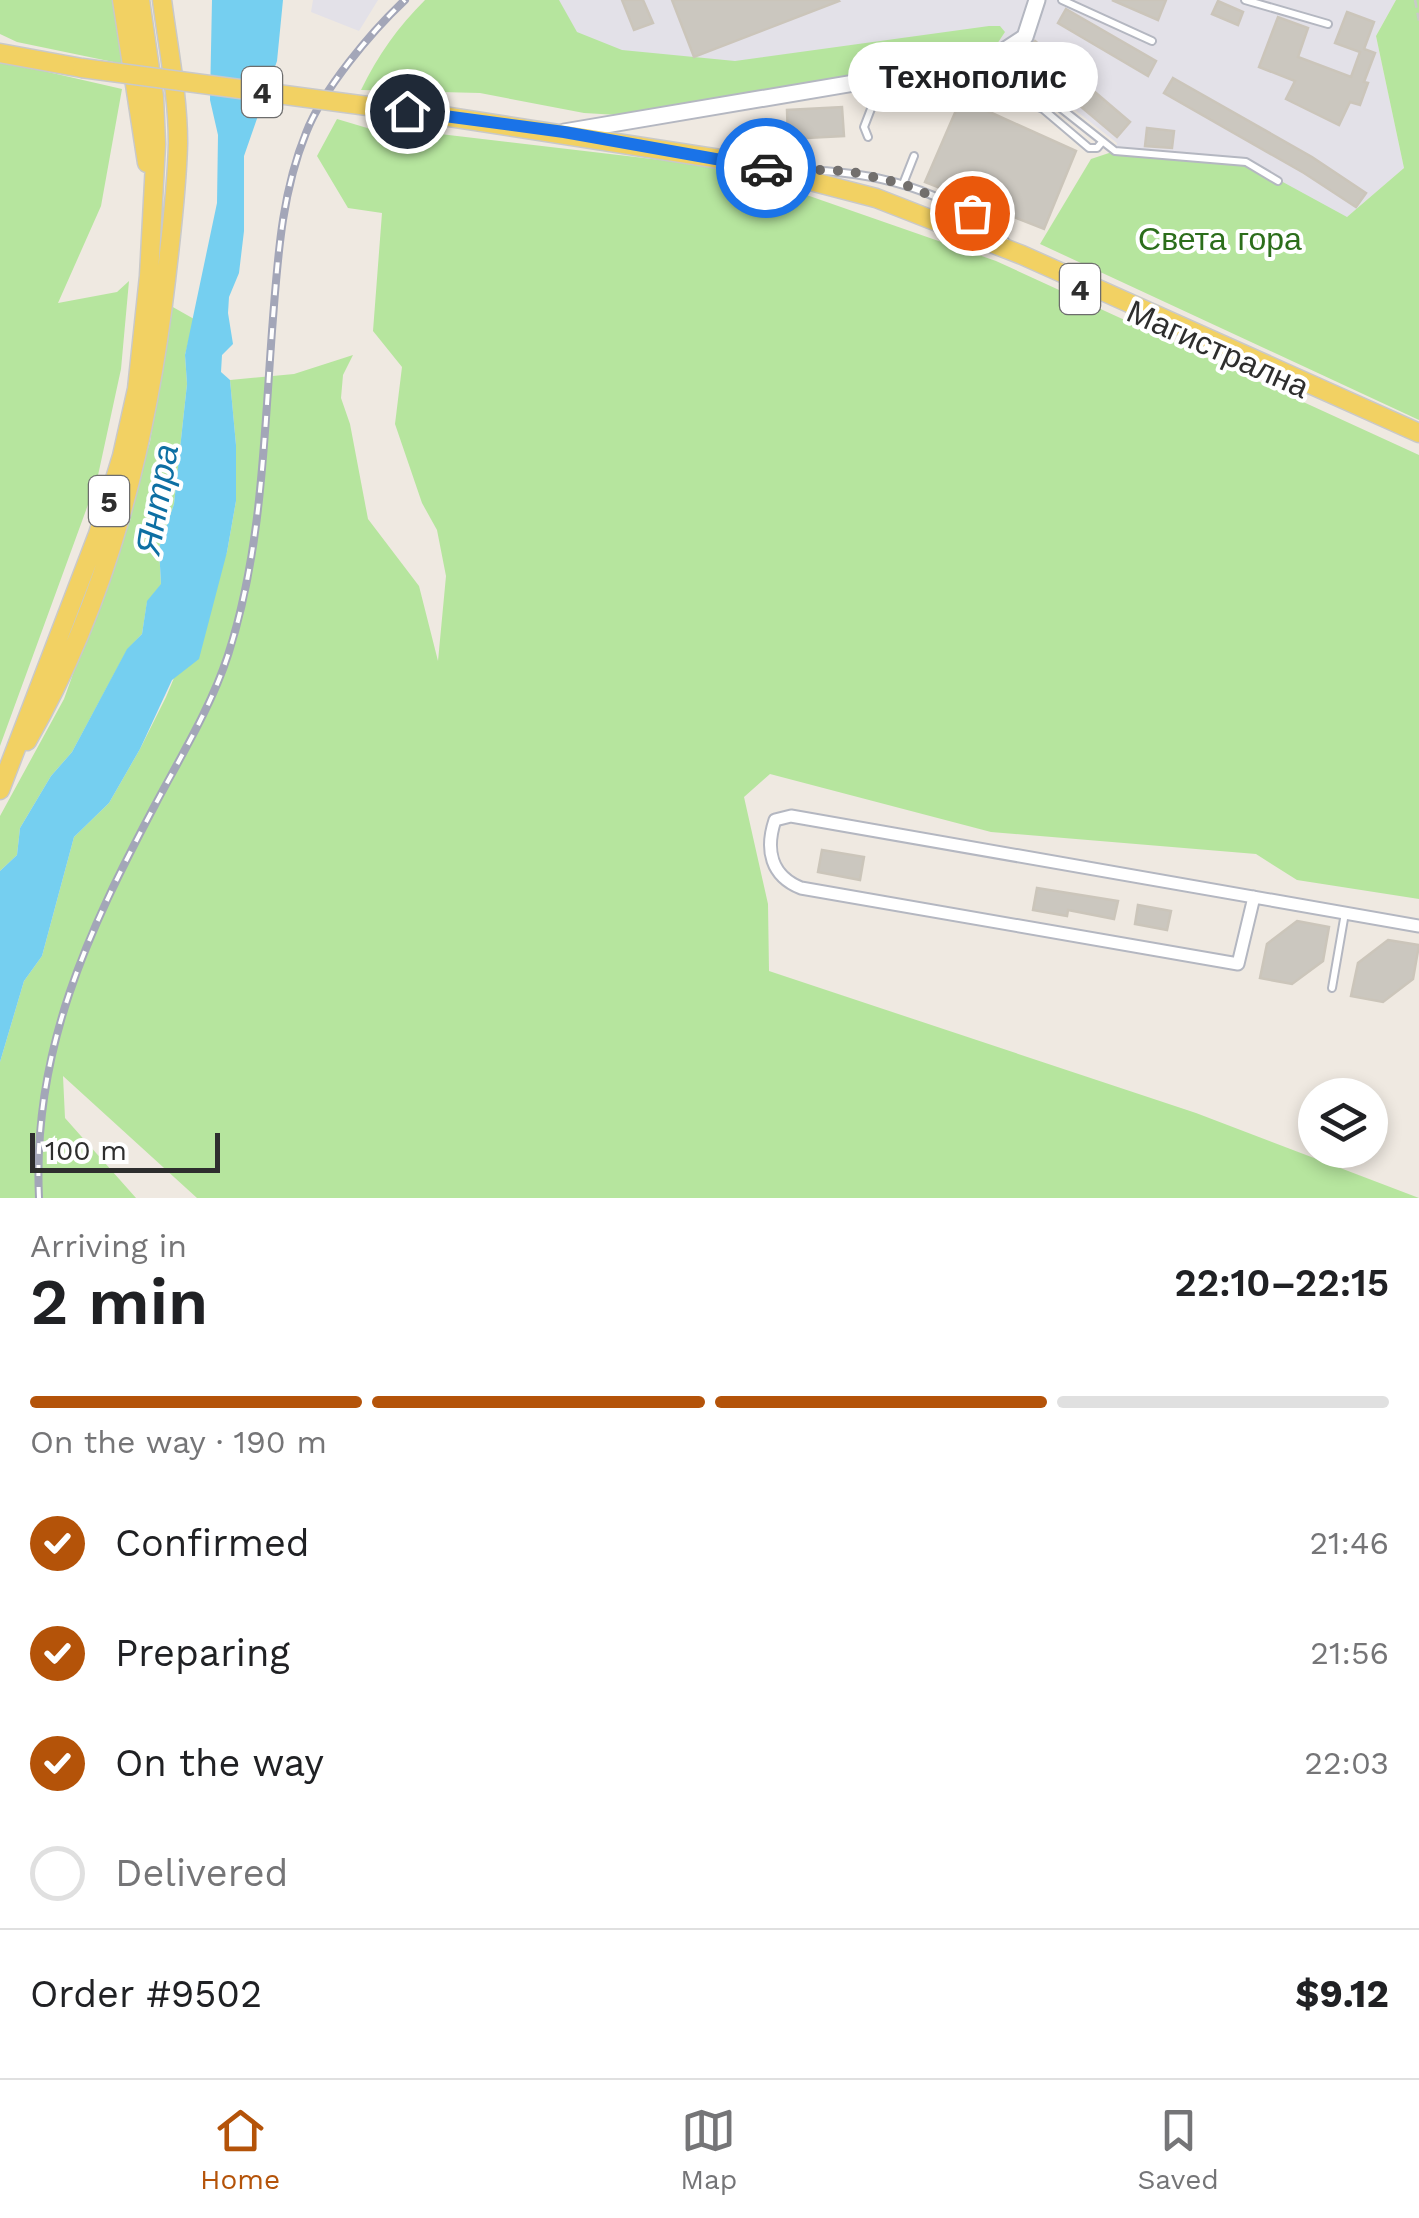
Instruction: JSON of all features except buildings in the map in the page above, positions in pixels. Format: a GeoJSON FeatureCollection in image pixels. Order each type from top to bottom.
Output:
{"type":"FeatureCollection","features":[{"type":"Feature","properties":{"kind":"main road"},"geometry":{"type":"LineString","coordinates":[[122,0],[154,206]]}},
{"type":"Feature","properties":{"kind":"main road","name":"5"},"geometry":{"type":"LineString","coordinates":[[2,785],[98,534],[137,389],[154,206],[154,97],[140,0]]}},
{"type":"Feature","properties":{"kind":"main road","name":"5"},"geometry":{"type":"LineString","coordinates":[[2,785],[49,702],[82,625],[126,502],[144,432],[158,351],[178,144],[162,0]]}},
{"type":"Feature","properties":{"kind":"main road","name":"Магистрална"},"geometry":{"type":"LineString","coordinates":[[0,53],[82,68],[564,132],[774,169],[876,198],[1022,255],[1419,433]]}},
{"type":"Feature","properties":{"kind":"main road","name":"Магистрална"},"geometry":{"type":"LineString","coordinates":[[732,161],[873,205],[956,236],[1419,441]]}},
{"type":"Feature","properties":{"kind":"street"},"geometry":{"type":"LineString","coordinates":[[564,132],[990,60],[1026,37],[1038,0]]}},
{"type":"Feature","properties":{"kind":"street"},"geometry":{"type":"LineString","coordinates":[[1254,897],[1238,964],[801,888],[782,881],[776,871],[770,834],[776,820],[791,816],[1254,897],[1419,926]]}},
{"type":"Feature","properties":{"kind":"lane"},"geometry":{"type":"LineString","coordinates":[[1062,0],[1152,41]]}},
{"type":"Feature","properties":{"kind":"lane"},"geometry":{"type":"LineString","coordinates":[[1246,0],[1328,24]]}},
{"type":"Feature","properties":{"kind":"lane"},"geometry":{"type":"LineString","coordinates":[[978,62],[1029,83],[1115,151],[1246,162],[1278,181]]}},
{"type":"Feature","properties":{"kind":"lane"},"geometry":{"type":"LineString","coordinates":[[868,137],[864,127],[866,114],[874,102],[886,95],[961,80],[987,84],[1042,109],[1092,149],[1102,141]]}},
{"type":"Feature","properties":{"kind":"lane"},"geometry":{"type":"LineString","coordinates":[[903,184],[914,156]]}},
{"type":"Feature","properties":{"kind":"lane"},"geometry":{"type":"LineString","coordinates":[[774,169],[848,171],[903,184],[972,213],[1022,255]]}},
{"type":"Feature","properties":{"kind":"lane"},"geometry":{"type":"LineString","coordinates":[[1332,988],[1345,913]]}},
{"type":"Feature","properties":{"kind":"path"},"geometry":{"type":"LineString","coordinates":[[1415,0],[1419,20]]}},
{"type":"Feature","properties":{"kind":"shaded area"},"geometry":{"type":"Polygon","coordinates":[[[313,0],[378,0],[359,31],[311,12],[313,0]]]}},
{"type":"Feature","properties":{"kind":"shaded area"},"geometry":{"type":"Polygon","coordinates":[[[487,0],[1396,0],[1376,36],[1404,168],[1346,218],[1278,181],[1115,151],[1117,143],[995,47],[1005,32],[725,73],[583,79],[487,0]]]}},
{"type":"Feature","properties":{"kind":"green space"},"geometry":{"type":"Polygon","coordinates":[[[0,0],[112,0],[123,64],[17,42],[0,34],[0,0]]]}},
{"type":"Feature","properties":{"kind":"green space"},"geometry":{"type":"Polygon","coordinates":[[[425,0],[559,0],[577,32],[622,50],[735,61],[989,26],[1000,26],[1005,32],[995,47],[975,54],[635,116],[584,113],[480,93],[361,90],[389,42],[425,0]]]}},
{"type":"Feature","properties":{"kind":"green space","name":"Света гора"},"geometry":{"type":"Polygon","coordinates":[[[1396,0],[1419,0],[1419,420],[1040,244],[1091,159],[1115,151],[1246,162],[1347,217],[1404,168],[1376,36],[1396,0]]]}},
{"type":"Feature","properties":{"kind":"green space"},"geometry":{"type":"Polygon","coordinates":[[[0,61],[122,89],[101,206],[58,303],[117,292],[129,281],[121,369],[97,480],[0,746],[0,61]]]}},
{"type":"Feature","properties":{"kind":"green space"},"geometry":{"type":"Polygon","coordinates":[[[337,119],[374,130],[440,134],[729,168],[996,261],[1419,455],[1419,899],[1297,880],[1256,854],[991,832],[770,774],[744,797],[768,904],[769,971],[1196,1113],[1298,1152],[1298,1168],[1340,1168],[1419,1198],[197,1198],[63,1076],[65,1118],[136,1198],[0,1198],[0,1062],[24,981],[42,956],[74,837],[109,803],[140,749],[227,552],[236,501],[230,380],[294,374],[353,355],[343,375],[341,398],[350,424],[368,519],[419,586],[438,661],[446,576],[437,530],[422,503],[395,424],[402,367],[373,331],[382,213],[348,208],[317,156],[337,119]]]}},
{"type":"Feature","properties":{"kind":"green space"},"geometry":{"type":"Polygon","coordinates":[[[171,306],[194,319],[185,355],[187,384],[174,504],[159,548],[161,585],[147,602],[142,634],[127,650],[72,752],[51,776],[20,828],[17,855],[0,871],[0,816],[64,699],[115,557],[150,442],[171,306]]]}},
{"type":"Feature","properties":{"kind":"water"},"geometry":{"type":"Polygon","coordinates":[[[212,0],[283,0],[277,61],[244,156],[244,231],[239,273],[229,297],[228,313],[233,344],[222,355],[221,372],[230,380],[236,445],[236,501],[227,552],[199,659],[172,680],[109,803],[74,837],[42,956],[24,981],[0,1062],[0,871],[17,855],[20,828],[51,776],[72,752],[127,649],[142,634],[147,601],[161,584],[159,548],[174,504],[187,384],[185,355],[217,203],[218,135],[210,100],[212,0]]]}},
{"type":"Feature","properties":{"kind":"railway"},"geometry":{"type":"LineString","coordinates":[[39,1198],[39,1144],[45,1092],[69,994],[130,852],[213,693],[240,614],[260,488],[279,247],[298,155],[314,116],[336,80],[405,0]]}},
{"type":"Feature","properties":{"kind":"way so far"},"geometry":{"type":"LineString","coordinates":[[766,168],[848,171],[903,184],[972,213]]}},
{"type":"Feature","properties":{"kind":"place","name":"Технополис"},"geometry":{"type":"Point","coordinates":[972,213]}},
{"type":"Feature","properties":{"kind":"route"},"geometry":{"type":"LineString","coordinates":[[407,111],[564,132],[766,168]]}},
{"type":"Feature","properties":{"kind":"water label","name":"Янтра"},"geometry":{"type":"Point","coordinates":[157,499]}}]}
